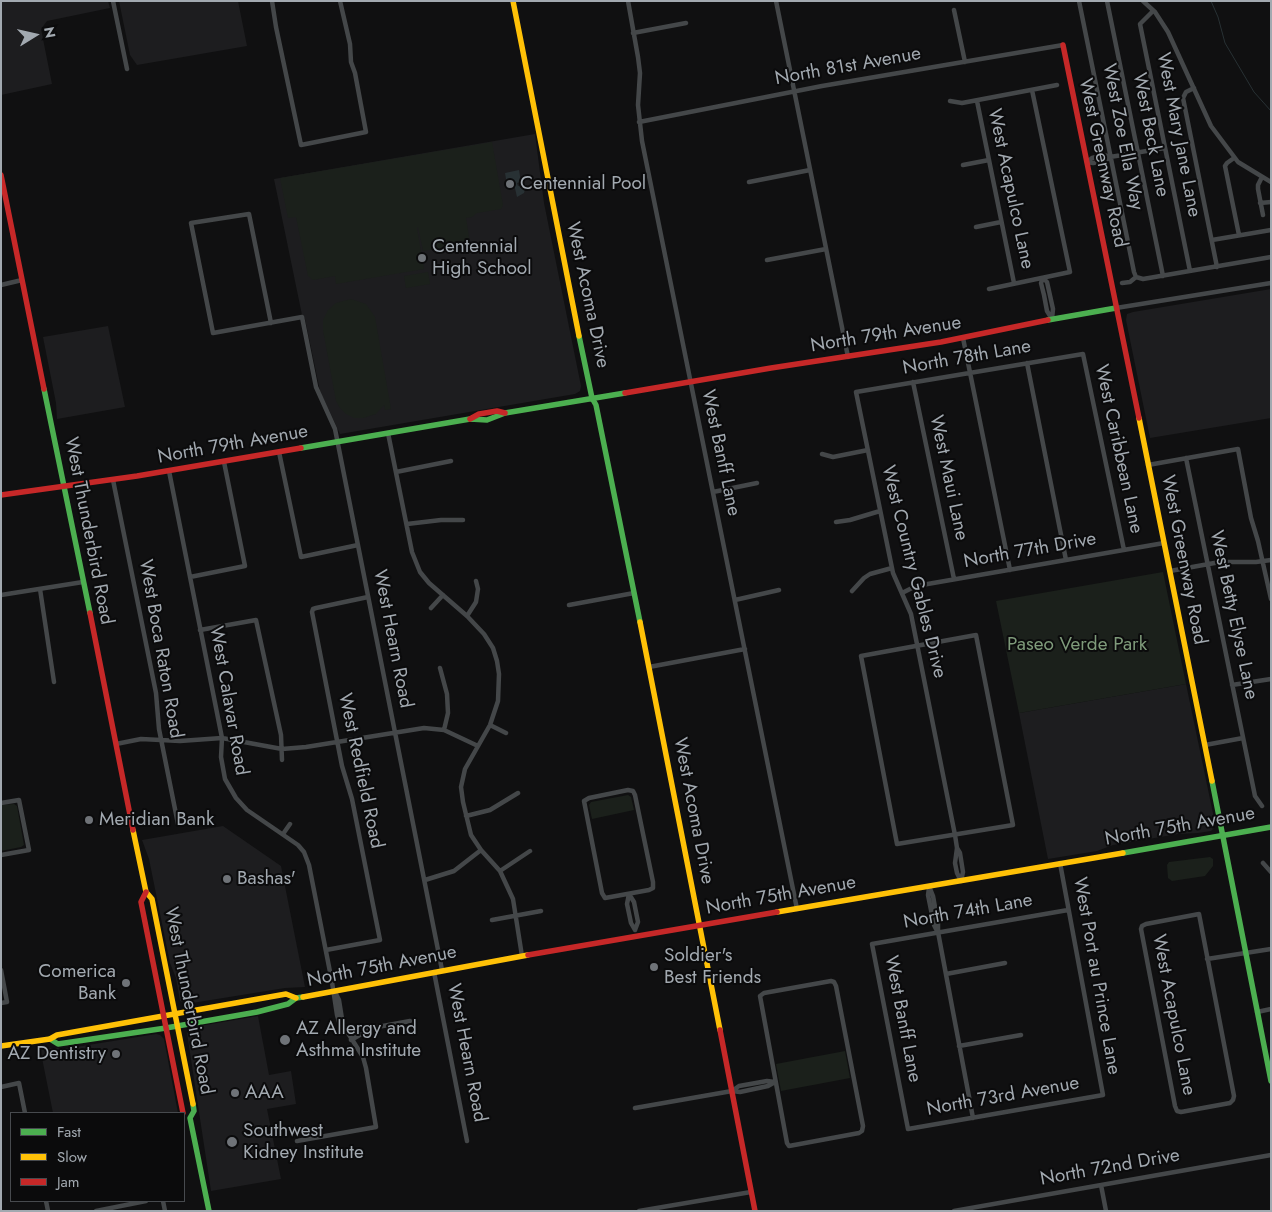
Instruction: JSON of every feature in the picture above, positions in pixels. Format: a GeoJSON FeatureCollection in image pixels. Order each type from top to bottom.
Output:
{"type":"FeatureCollection","features":[{"type":"Feature","properties":{"kind":"street"},"geometry":{"type":"LineString","coordinates":[[113,1],[127,69]]}},
{"type":"Feature","properties":{"kind":"street"},"geometry":{"type":"LineString","coordinates":[[272,1],[301,145],[366,132],[340,1]]}},
{"type":"Feature","properties":{"kind":"street","name":"West Acoma Drive"},"geometry":{"type":"LineString","coordinates":[[513,1],[592,398],[596,406],[649,667],[755,1211]]}},
{"type":"Feature","properties":{"kind":"street","name":"West Banff Lane"},"geometry":{"type":"LineString","coordinates":[[628,1],[640,73],[639,122],[797,909]]}},
{"type":"Feature","properties":{"kind":"street"},"geometry":{"type":"LineString","coordinates":[[776,1],[848,357]]}},
{"type":"Feature","properties":{"kind":"street","name":"West Zoe Ella Way"},"geometry":{"type":"LineString","coordinates":[[1079,1],[1136,277]]}},
{"type":"Feature","properties":{"kind":"street","name":"West Beck Lane"},"geometry":{"type":"LineString","coordinates":[[1107,1],[1162,276]]}},
{"type":"Feature","properties":{"kind":"street"},"geometry":{"type":"LineString","coordinates":[[1143,1],[1153,11],[1168,32],[1209,122],[1234,158],[1241,165],[1271,182]]}},
{"type":"Feature","properties":{"kind":"street"},"geometry":{"type":"LineString","coordinates":[[954,10],[965,62]]}},
{"type":"Feature","properties":{"kind":"street","name":"West Mary Jane Lane"},"geometry":{"type":"LineString","coordinates":[[1153,11],[1140,24],[1190,271]]}},
{"type":"Feature","properties":{"kind":"street"},"geometry":{"type":"LineString","coordinates":[[633,33],[686,23]]}},
{"type":"Feature","properties":{"kind":"street","name":"North 81st Avenue"},"geometry":{"type":"LineString","coordinates":[[639,122],[794,91],[1063,45]]}},
{"type":"Feature","properties":{"kind":"street","name":"West Greenway Road"},"geometry":{"type":"LineString","coordinates":[[1063,45],[1271,1081]]}},
{"type":"Feature","properties":{"kind":"street"},"geometry":{"type":"LineString","coordinates":[[950,101],[962,103],[977,101],[1057,85]]}},
{"type":"Feature","properties":{"kind":"street"},"geometry":{"type":"LineString","coordinates":[[1194,88],[1186,92],[1183,98],[1217,266]]}},
{"type":"Feature","properties":{"kind":"street"},"geometry":{"type":"LineString","coordinates":[[989,289],[1070,272],[1032,90]]}},
{"type":"Feature","properties":{"kind":"street","name":"West Acapulco Lane"},"geometry":{"type":"LineString","coordinates":[[977,101],[1014,283]]}},
{"type":"Feature","properties":{"kind":"street"},"geometry":{"type":"LineString","coordinates":[[1086,162],[1105,161],[1110,157],[1165,148]]}},
{"type":"Feature","properties":{"kind":"street"},"geometry":{"type":"LineString","coordinates":[[1234,158],[1225,166],[1239,235]]}},
{"type":"Feature","properties":{"kind":"street"},"geometry":{"type":"LineString","coordinates":[[963,164],[989,160]]}},
{"type":"Feature","properties":{"kind":"street"},"geometry":{"type":"LineString","coordinates":[[749,182],[810,170]]}},
{"type":"Feature","properties":{"kind":"street","name":"West Thunderbird Road"},"geometry":{"type":"LineString","coordinates":[[1,175],[146,892],[152,899],[176,1014],[194,1111],[190,1118],[209,1211]]}},
{"type":"Feature","properties":{"kind":"street"},"geometry":{"type":"LineString","coordinates":[[1262,177],[1258,185],[1263,215]]}},
{"type":"Feature","properties":{"kind":"street"},"geometry":{"type":"LineString","coordinates":[[1260,203],[1271,202]]}},
{"type":"Feature","properties":{"kind":"street"},"geometry":{"type":"LineString","coordinates":[[249,214],[271,323],[213,333],[191,224],[249,214]]}},
{"type":"Feature","properties":{"kind":"street"},"geometry":{"type":"LineString","coordinates":[[976,227],[1001,222]]}},
{"type":"Feature","properties":{"kind":"street"},"geometry":{"type":"LineString","coordinates":[[1212,240],[1271,230]]}},
{"type":"Feature","properties":{"kind":"street"},"geometry":{"type":"LineString","coordinates":[[767,260],[826,249]]}},
{"type":"Feature","properties":{"kind":"street"},"geometry":{"type":"LineString","coordinates":[[1122,283],[1130,282],[1136,277],[1143,279],[1271,258]]}},
{"type":"Feature","properties":{"kind":"street"},"geometry":{"type":"LineString","coordinates":[[1043,278],[1047,282],[1052,319]]}},
{"type":"Feature","properties":{"kind":"street"},"geometry":{"type":"LineString","coordinates":[[1,285],[22,280]]}},
{"type":"Feature","properties":{"kind":"street","name":"North 79th Avenue"},"geometry":{"type":"LineString","coordinates":[[1,496],[224,462],[470,419],[478,414],[497,411],[505,413],[690,381],[964,338],[1052,319],[1271,283]]}},
{"type":"Feature","properties":{"kind":"street","name":"West Hearn Road"},"geometry":{"type":"LineString","coordinates":[[271,323],[302,318],[316,387],[335,429],[442,970]]}},
{"type":"Feature","properties":{"kind":"street"},"geometry":{"type":"LineString","coordinates":[[964,338],[1010,570]]}},
{"type":"Feature","properties":{"kind":"street","name":"North 78th Lane"},"geometry":{"type":"LineString","coordinates":[[856,392],[1083,354]]}},
{"type":"Feature","properties":{"kind":"street","name":"West Caribbean Lane"},"geometry":{"type":"LineString","coordinates":[[1083,354],[1124,550]]}},
{"type":"Feature","properties":{"kind":"street"},"geometry":{"type":"LineString","coordinates":[[1027,362],[1066,560]]}},
{"type":"Feature","properties":{"kind":"street","name":"West Maui Lane"},"geometry":{"type":"LineString","coordinates":[[913,382],[954,579]]}},
{"type":"Feature","properties":{"kind":"street","name":"West Country Gables Drive"},"geometry":{"type":"LineString","coordinates":[[856,392],[892,568],[910,610],[956,848],[960,853],[963,872],[961,881]]}},
{"type":"Feature","properties":{"kind":"street"},"geometry":{"type":"LineString","coordinates":[[388,433],[412,552],[420,572],[467,616],[489,641],[496,661],[500,694],[490,725],[465,769],[462,787],[466,816],[472,835],[481,850],[500,871],[513,899],[522,956]]}},
{"type":"Feature","properties":{"kind":"street"},"geometry":{"type":"LineString","coordinates":[[822,454],[833,457],[868,450]]}},
{"type":"Feature","properties":{"kind":"street"},"geometry":{"type":"LineString","coordinates":[[1148,465],[1238,450],[1251,518],[1271,599]]}},
{"type":"Feature","properties":{"kind":"street"},"geometry":{"type":"LineString","coordinates":[[279,452],[301,557],[358,545]]}},
{"type":"Feature","properties":{"kind":"street","name":"West Betty Elyse Lane"},"geometry":{"type":"LineString","coordinates":[[1186,458],[1255,796],[1262,806]]}},
{"type":"Feature","properties":{"kind":"street"},"geometry":{"type":"LineString","coordinates":[[190,578],[245,566],[224,462]]}},
{"type":"Feature","properties":{"kind":"street"},"geometry":{"type":"LineString","coordinates":[[396,472],[451,462]]}},
{"type":"Feature","properties":{"kind":"street","name":"West Calavar Road"},"geometry":{"type":"LineString","coordinates":[[169,471],[222,738],[221,758],[223,771],[232,791],[248,810],[301,848],[307,859],[334,991],[337,1016],[339,1022],[343,1025],[360,1052],[364,1062],[376,1127],[296,1141]]}},
{"type":"Feature","properties":{"kind":"street","name":"West Boca Raton Road"},"geometry":{"type":"LineString","coordinates":[[113,480],[156,692],[157,717],[178,824]]}},
{"type":"Feature","properties":{"kind":"street"},"geometry":{"type":"LineString","coordinates":[[713,492],[757,483]]}},
{"type":"Feature","properties":{"kind":"street"},"geometry":{"type":"LineString","coordinates":[[836,522],[880,511]]}},
{"type":"Feature","properties":{"kind":"street"},"geometry":{"type":"LineString","coordinates":[[407,524],[441,520],[463,520]]}},
{"type":"Feature","properties":{"kind":"street","name":"North 77th Drive"},"geometry":{"type":"LineString","coordinates":[[902,593],[916,586],[1164,543]]}},
{"type":"Feature","properties":{"kind":"street"},"geometry":{"type":"LineString","coordinates":[[1170,571],[1227,561],[1263,562],[1271,560]]}},
{"type":"Feature","properties":{"kind":"street"},"geometry":{"type":"LineString","coordinates":[[852,591],[870,574],[892,568]]}},
{"type":"Feature","properties":{"kind":"street"},"geometry":{"type":"LineString","coordinates":[[467,616],[476,602],[478,589],[476,580]]}},
{"type":"Feature","properties":{"kind":"street"},"geometry":{"type":"LineString","coordinates":[[1,595],[84,582]]}},
{"type":"Feature","properties":{"kind":"street"},"geometry":{"type":"LineString","coordinates":[[40,589],[54,682]]}},
{"type":"Feature","properties":{"kind":"street"},"geometry":{"type":"LineString","coordinates":[[735,600],[778,590]]}},
{"type":"Feature","properties":{"kind":"street"},"geometry":{"type":"LineString","coordinates":[[569,605],[634,593]]}},
{"type":"Feature","properties":{"kind":"street"},"geometry":{"type":"LineString","coordinates":[[431,608],[443,595]]}},
{"type":"Feature","properties":{"kind":"street","name":"West Redfield Road"},"geometry":{"type":"LineString","coordinates":[[326,950],[380,940],[352,799],[337,742],[312,612],[313,609],[368,597]]}},
{"type":"Feature","properties":{"kind":"street"},"geometry":{"type":"LineString","coordinates":[[200,630],[256,620],[282,735],[282,760]]}},
{"type":"Feature","properties":{"kind":"street"},"geometry":{"type":"LineString","coordinates":[[976,636],[1013,825],[897,844],[861,656],[917,646],[976,636]]}},
{"type":"Feature","properties":{"kind":"street"},"geometry":{"type":"LineString","coordinates":[[649,667],[745,649]]}},
{"type":"Feature","properties":{"kind":"street"},"geometry":{"type":"LineString","coordinates":[[440,668],[447,694],[448,714],[444,730]]}},
{"type":"Feature","properties":{"kind":"street"},"geometry":{"type":"LineString","coordinates":[[1232,685],[1271,679]]}},
{"type":"Feature","properties":{"kind":"street"},"geometry":{"type":"LineString","coordinates":[[490,725],[506,733]]}},
{"type":"Feature","properties":{"kind":"street"},"geometry":{"type":"LineString","coordinates":[[116,744],[141,739],[180,741],[222,738],[282,749],[424,728],[444,730],[478,746]]}},
{"type":"Feature","properties":{"kind":"street"},"geometry":{"type":"LineString","coordinates":[[1205,745],[1243,738]]}},
{"type":"Feature","properties":{"kind":"street"},"geometry":{"type":"LineString","coordinates":[[633,791],[653,888],[629,894],[605,898],[600,884],[584,801],[589,798],[633,791]]}},
{"type":"Feature","properties":{"kind":"street"},"geometry":{"type":"LineString","coordinates":[[466,816],[490,810],[518,793]]}},
{"type":"Feature","properties":{"kind":"street"},"geometry":{"type":"LineString","coordinates":[[1,803],[19,800],[29,850],[1,855]]}},
{"type":"Feature","properties":{"kind":"street"},"geometry":{"type":"LineString","coordinates":[[283,834],[290,824]]}},
{"type":"Feature","properties":{"kind":"street","name":"North 75th Avenue"},"geometry":{"type":"LineString","coordinates":[[50,1039],[58,1044],[178,1026],[257,1012],[288,1004],[296,998],[442,970],[1271,827]]}},
{"type":"Feature","properties":{"kind":"street"},"geometry":{"type":"LineString","coordinates":[[424,880],[454,872],[481,850]]}},
{"type":"Feature","properties":{"kind":"street"},"geometry":{"type":"LineString","coordinates":[[500,871],[530,851]]}},
{"type":"Feature","properties":{"kind":"street","name":"West Port au Prince Lane"},"geometry":{"type":"LineString","coordinates":[[1060,863],[1103,1095]]}},
{"type":"Feature","properties":{"kind":"street"},"geometry":{"type":"LineString","coordinates":[[1262,863],[1271,872]]}},
{"type":"Feature","properties":{"kind":"street"},"geometry":{"type":"LineString","coordinates":[[929,886],[933,896],[973,1118]]}},
{"type":"Feature","properties":{"kind":"street","name":"West Thunderbird Road"},"geometry":{"type":"LineString","coordinates":[[146,892],[141,902],[183,1112]]}},
{"type":"Feature","properties":{"kind":"street"},"geometry":{"type":"LineString","coordinates":[[629,894],[634,902],[638,922],[635,930],[631,923],[627,904],[629,894]]}},
{"type":"Feature","properties":{"kind":"street","name":"North 74th Lane"},"geometry":{"type":"LineString","coordinates":[[872,944],[1068,910]]}},
{"type":"Feature","properties":{"kind":"street"},"geometry":{"type":"LineString","coordinates":[[492,920],[541,911]]}},
{"type":"Feature","properties":{"kind":"street","name":"West Acapulco Lane"},"geometry":{"type":"LineString","coordinates":[[1199,914],[1207,959],[1234,1096],[1230,1103],[1181,1112],[1177,1111],[1141,929],[1142,926],[1199,914]]}},
{"type":"Feature","properties":{"kind":"street","name":"West Banff Lane"},"geometry":{"type":"LineString","coordinates":[[872,944],[908,1129]]}},
{"type":"Feature","properties":{"kind":"street"},"geometry":{"type":"LineString","coordinates":[[1207,959],[1271,949]]}},
{"type":"Feature","properties":{"kind":"street"},"geometry":{"type":"LineString","coordinates":[[946,974],[1005,963]]}},
{"type":"Feature","properties":{"kind":"street"},"geometry":{"type":"LineString","coordinates":[[1,970],[7,1002],[1,1003]]}},
{"type":"Feature","properties":{"kind":"street","name":"West Hearn Road"},"geometry":{"type":"LineString","coordinates":[[434,972],[467,1141]]}},
{"type":"Feature","properties":{"kind":"street"},"geometry":{"type":"LineString","coordinates":[[834,982],[861,1117],[862,1131],[790,1146],[787,1143],[775,1082],[760,996],[764,993],[834,982]]}},
{"type":"Feature","properties":{"kind":"street","name":"North 75th Avenue"},"geometry":{"type":"LineString","coordinates":[[1,1046],[50,1039],[57,1034],[286,994],[296,998]]}},
{"type":"Feature","properties":{"kind":"street"},"geometry":{"type":"LineString","coordinates":[[1257,1012],[1271,1009]]}},
{"type":"Feature","properties":{"kind":"street"},"geometry":{"type":"LineString","coordinates":[[351,1040],[372,1028],[410,1021]]}},
{"type":"Feature","properties":{"kind":"street"},"geometry":{"type":"LineString","coordinates":[[959,1046],[1021,1035]]}},
{"type":"Feature","properties":{"kind":"street"},"geometry":{"type":"LineString","coordinates":[[732,1091],[739,1086],[767,1081],[775,1082]]}},
{"type":"Feature","properties":{"kind":"street"},"geometry":{"type":"LineString","coordinates":[[635,1108],[732,1091],[740,1092],[768,1086],[775,1082]]}},
{"type":"Feature","properties":{"kind":"street"},"geometry":{"type":"LineString","coordinates":[[1,1087],[19,1084],[25,1112]]}},
{"type":"Feature","properties":{"kind":"street"},"geometry":{"type":"LineString","coordinates":[[749,1084],[750,1090]]}},
{"type":"Feature","properties":{"kind":"street","name":"North 73rd Avenue"},"geometry":{"type":"LineString","coordinates":[[908,1129],[1103,1095]]}},
{"type":"Feature","properties":{"kind":"street","name":"West Thunderbird Road"},"geometry":{"type":"LineString","coordinates":[[185,1115],[190,1118]]}},
{"type":"Feature","properties":{"kind":"street","name":"North 72nd Drive"},"geometry":{"type":"LineString","coordinates":[[954,1211],[1271,1155]]}},
{"type":"Feature","properties":{"kind":"street"},"geometry":{"type":"LineString","coordinates":[[1101,1185],[1106,1211]]}},
{"type":"Feature","properties":{"kind":"street"},"geometry":{"type":"LineString","coordinates":[[638,1211],[751,1192]]}},
{"type":"Feature","properties":{"kind":"street"},"geometry":{"type":"LineString","coordinates":[[96,1211],[141,1202]]}},
{"type":"Feature","properties":{"kind":"street"},"geometry":{"type":"LineString","coordinates":[[988,1205],[990,1211]]}},
{"type":"Feature","properties":{"kind":"shaded area"},"geometry":{"type":"Polygon","coordinates":[[[1,1],[108,1],[110,8],[47,21],[41,29],[52,84],[1,95],[1,1]]]}},
{"type":"Feature","properties":{"kind":"shaded area"},"geometry":{"type":"Polygon","coordinates":[[[119,1],[238,1],[247,46],[137,65],[130,55],[119,1]]]}},
{"type":"Feature","properties":{"kind":"shaded area","name":"Centennial High School"},"geometry":{"type":"Polygon","coordinates":[[[535,134],[544,203],[581,386],[580,391],[575,394],[340,434],[320,391],[274,179],[535,134]]]}},
{"type":"Feature","properties":{"kind":"shaded area","name":"Centennial Pool"},"geometry":{"type":"Polygon","coordinates":[[[519,170],[521,182],[517,183],[518,186],[526,184],[526,186],[524,193],[517,197],[514,184],[507,185],[505,173],[519,170]]]}},
{"type":"Feature","properties":{"kind":"shaded area"},"geometry":{"type":"Polygon","coordinates":[[[1271,289],[1271,418],[1150,438],[1126,320],[1127,314],[1271,289]]]}},
{"type":"Feature","properties":{"kind":"shaded area"},"geometry":{"type":"Polygon","coordinates":[[[108,326],[125,407],[57,419],[56,403],[43,337],[108,326]]]}},
{"type":"Feature","properties":{"kind":"shaded area"},"geometry":{"type":"Polygon","coordinates":[[[1186,684],[1215,823],[1214,828],[1211,831],[1178,834],[1113,845],[1097,851],[1048,859],[1019,713],[1186,684]]]}},
{"type":"Feature","properties":{"kind":"shaded area"},"geometry":{"type":"Polygon","coordinates":[[[223,826],[281,866],[305,987],[285,988],[186,1004],[180,1001],[176,978],[170,963],[149,859],[142,840],[223,826]]]}},
{"type":"Feature","properties":{"kind":"shaded area"},"geometry":{"type":"Polygon","coordinates":[[[258,1016],[269,1075],[291,1071],[296,1104],[267,1109],[281,1179],[211,1191],[187,1033],[194,1027],[258,1016]]]}},
{"type":"Feature","properties":{"kind":"shaded area"},"geometry":{"type":"Polygon","coordinates":[[[156,1034],[160,1035],[164,1039],[178,1112],[53,1112],[40,1048],[70,1048],[156,1034]]]}},
{"type":"Feature","properties":{"kind":"green space"},"geometry":{"type":"Polygon","coordinates":[[[492,142],[503,205],[501,209],[477,213],[472,217],[466,218],[470,243],[423,251],[418,227],[424,269],[336,284],[335,276],[313,280],[308,276],[296,217],[288,218],[280,178],[492,142]]]}},
{"type":"Feature","properties":{"kind":"green space"},"geometry":{"type":"Polygon","coordinates":[[[428,272],[430,284],[406,288],[404,276],[428,272]]]}},
{"type":"Feature","properties":{"kind":"green space"},"geometry":{"type":"Polygon","coordinates":[[[351,299],[366,304],[375,317],[391,409],[385,410],[384,405],[376,414],[363,418],[354,418],[346,414],[336,401],[323,330],[323,320],[328,310],[336,303],[351,299]]]}},
{"type":"Feature","properties":{"kind":"green space","name":"Paseo Verde Park"},"geometry":{"type":"Polygon","coordinates":[[[1163,572],[1186,684],[1019,713],[996,601],[1163,572]]]}},
{"type":"Feature","properties":{"kind":"green space"},"geometry":{"type":"Polygon","coordinates":[[[628,795],[631,797],[634,810],[592,819],[589,805],[591,802],[628,795]]]}},
{"type":"Feature","properties":{"kind":"green space"},"geometry":{"type":"Polygon","coordinates":[[[14,804],[17,806],[24,845],[1,851],[1,805],[14,804]]]}},
{"type":"Feature","properties":{"kind":"green space"},"geometry":{"type":"Polygon","coordinates":[[[1210,857],[1213,859],[1213,866],[1205,876],[1172,881],[1168,878],[1167,865],[1169,862],[1210,857]]]}},
{"type":"Feature","properties":{"kind":"green space"},"geometry":{"type":"Polygon","coordinates":[[[845,1051],[850,1078],[781,1091],[776,1064],[845,1051]]]}},
{"type":"Feature","properties":{"kind":"waterway"},"geometry":{"type":"LineString","coordinates":[[1211,1],[1218,17],[1225,43],[1254,92],[1271,111]]}},
{"type":"Feature","properties":{"kind":"traffic: fast"},"geometry":{"type":"LineString","coordinates":[[1048,320],[1116,308]]}},
{"type":"Feature","properties":{"kind":"traffic: fast"},"geometry":{"type":"LineString","coordinates":[[579,336],[592,398],[596,405],[640,622]]}},
{"type":"Feature","properties":{"kind":"traffic: fast"},"geometry":{"type":"LineString","coordinates":[[44,389],[90,613]]}},
{"type":"Feature","properties":{"kind":"traffic: fast"},"geometry":{"type":"LineString","coordinates":[[301,448],[470,419],[487,420],[505,413],[625,393]]}},
{"type":"Feature","properties":{"kind":"traffic: fast"},"geometry":{"type":"LineString","coordinates":[[1212,781],[1271,1081]]}},
{"type":"Feature","properties":{"kind":"traffic: fast"},"geometry":{"type":"LineString","coordinates":[[1123,853],[1271,827]]}},
{"type":"Feature","properties":{"kind":"traffic: fast"},"geometry":{"type":"LineString","coordinates":[[50,1039],[58,1044],[166,1028],[257,1012],[288,1004],[296,998],[303,997]]}},
{"type":"Feature","properties":{"kind":"traffic: fast"},"geometry":{"type":"LineString","coordinates":[[193,1104],[194,1111],[190,1118],[209,1211]]}},
{"type":"Feature","properties":{"kind":"traffic: slow"},"geometry":{"type":"LineString","coordinates":[[513,1],[579,336]]}},
{"type":"Feature","properties":{"kind":"traffic: slow"},"geometry":{"type":"LineString","coordinates":[[1139,418],[1212,781]]}},
{"type":"Feature","properties":{"kind":"traffic: slow"},"geometry":{"type":"LineString","coordinates":[[640,622],[720,1030]]}},
{"type":"Feature","properties":{"kind":"traffic: slow"},"geometry":{"type":"LineString","coordinates":[[133,830],[146,892],[152,899],[193,1104]]}},
{"type":"Feature","properties":{"kind":"traffic: slow"},"geometry":{"type":"LineString","coordinates":[[777,912],[1123,853]]}},
{"type":"Feature","properties":{"kind":"traffic: slow"},"geometry":{"type":"LineString","coordinates":[[303,997],[528,955]]}},
{"type":"Feature","properties":{"kind":"traffic: slow"},"geometry":{"type":"LineString","coordinates":[[1,1046],[50,1039],[57,1035],[286,994],[296,998]]}},
{"type":"Feature","properties":{"kind":"traffic: jam"},"geometry":{"type":"LineString","coordinates":[[1063,45],[1139,418]]}},
{"type":"Feature","properties":{"kind":"traffic: jam"},"geometry":{"type":"LineString","coordinates":[[1,175],[44,389]]}},
{"type":"Feature","properties":{"kind":"traffic: jam"},"geometry":{"type":"LineString","coordinates":[[625,393],[941,342],[1048,320]]}},
{"type":"Feature","properties":{"kind":"traffic: jam"},"geometry":{"type":"LineString","coordinates":[[470,419],[479,414],[497,411],[505,413]]}},
{"type":"Feature","properties":{"kind":"traffic: jam"},"geometry":{"type":"LineString","coordinates":[[1,495],[137,476],[301,448]]}},
{"type":"Feature","properties":{"kind":"traffic: jam"},"geometry":{"type":"LineString","coordinates":[[90,613],[133,830]]}},
{"type":"Feature","properties":{"kind":"traffic: jam"},"geometry":{"type":"LineString","coordinates":[[146,892],[141,902],[183,1112]]}},
{"type":"Feature","properties":{"kind":"traffic: jam"},"geometry":{"type":"LineString","coordinates":[[528,955],[777,912]]}},
{"type":"Feature","properties":{"kind":"traffic: jam"},"geometry":{"type":"LineString","coordinates":[[720,1030],[755,1211]]}},
{"type":"Feature","properties":{"kind":"place","name":"Centennial Pool"},"geometry":{"type":"Point","coordinates":[510,184]}},
{"type":"Feature","properties":{"kind":"place","name":"Centennial High School"},"geometry":{"type":"Point","coordinates":[422,258]}},
{"type":"Feature","properties":{"kind":"place","name":"Meridian Bank"},"geometry":{"type":"Point","coordinates":[89,820]}},
{"type":"Feature","properties":{"kind":"place","name":"Bashas'"},"geometry":{"type":"Point","coordinates":[227,879]}},
{"type":"Feature","properties":{"kind":"place","name":"Soldier's Best Friends"},"geometry":{"type":"Point","coordinates":[654,967]}},
{"type":"Feature","properties":{"kind":"place","name":"Comerica Bank"},"geometry":{"type":"Point","coordinates":[126,983]}},
{"type":"Feature","properties":{"kind":"place","name":"AZ Allergy and Asthma Institute"},"geometry":{"type":"Point","coordinates":[285,1040]}},
{"type":"Feature","properties":{"kind":"place","name":"AZ Dentistry"},"geometry":{"type":"Point","coordinates":[116,1054]}},
{"type":"Feature","properties":{"kind":"place","name":"AAA"},"geometry":{"type":"Point","coordinates":[235,1093]}},
{"type":"Feature","properties":{"kind":"place","name":"Southwest Kidney Institute"},"geometry":{"type":"Point","coordinates":[232,1142]}}]}
